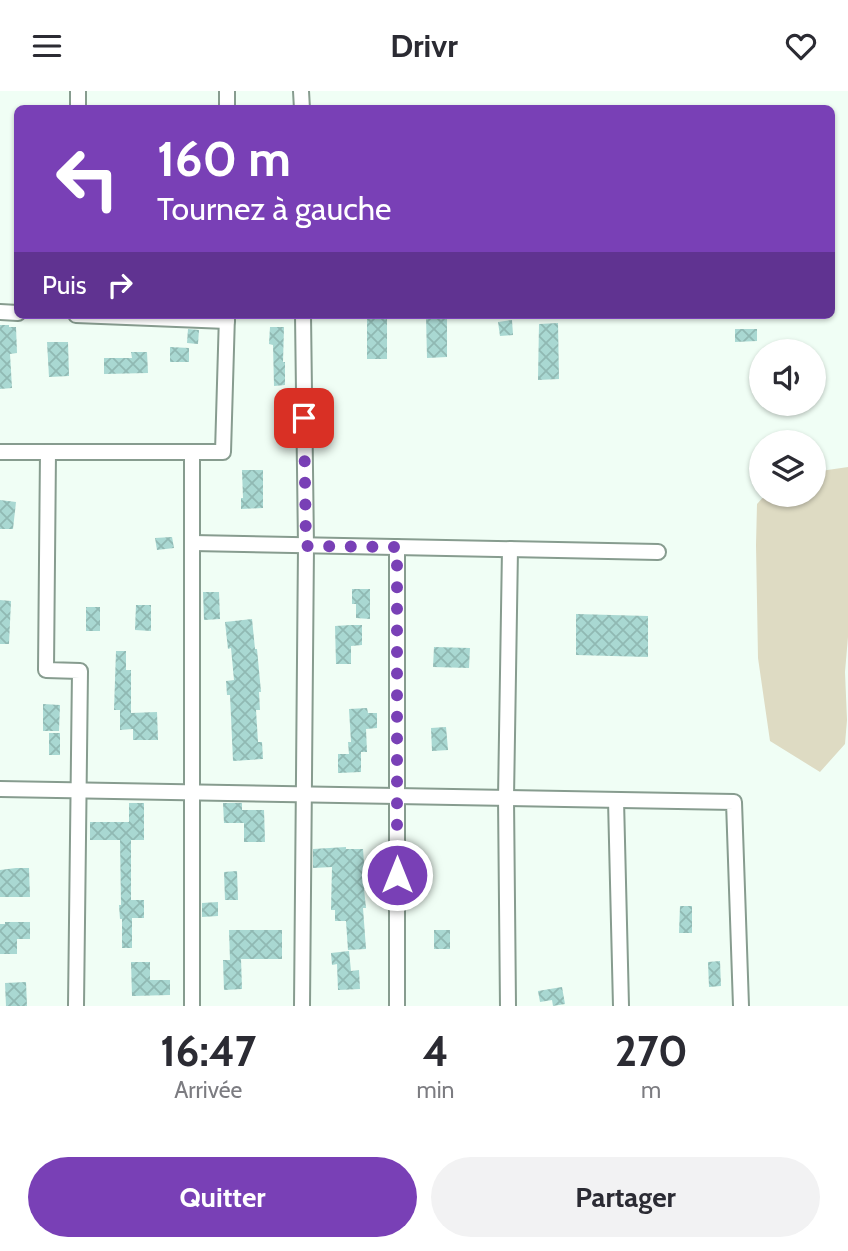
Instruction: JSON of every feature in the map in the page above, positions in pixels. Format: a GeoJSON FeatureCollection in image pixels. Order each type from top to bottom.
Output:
{"type":"FeatureCollection","features":[{"type":"Feature","properties":{"kind":"street"},"geometry":{"type":"LineString","coordinates":[[0,452],[223,452],[227,319]]}},
{"type":"Feature","properties":{"kind":"street"},"geometry":{"type":"LineString","coordinates":[[288,1006],[302,1006],[306,546],[303,319]]}},
{"type":"Feature","properties":{"kind":"street"},"geometry":{"type":"LineString","coordinates":[[48,452],[46,670],[80,671],[76,1006]]}},
{"type":"Feature","properties":{"kind":"street"},"geometry":{"type":"LineString","coordinates":[[192,452],[192,1006]]}},
{"type":"Feature","properties":{"kind":"street"},"geometry":{"type":"LineString","coordinates":[[192,544],[658,552]]}},
{"type":"Feature","properties":{"kind":"street"},"geometry":{"type":"LineString","coordinates":[[397,547],[397,1006]]}},
{"type":"Feature","properties":{"kind":"street"},"geometry":{"type":"LineString","coordinates":[[508,1006],[506,798],[510,549]]}},
{"type":"Feature","properties":{"kind":"street"},"geometry":{"type":"LineString","coordinates":[[0,789],[734,802],[741,1006]]}},
{"type":"Feature","properties":{"kind":"street"},"geometry":{"type":"LineString","coordinates":[[616,800],[621,1006]]}},
{"type":"Feature","properties":{"kind":"shaded area"},"geometry":{"type":"Polygon","coordinates":[[[848,467],[848,637],[845,672],[847,720],[845,744],[820,772],[770,741],[758,658],[756,545],[757,507],[826,507],[826,470],[848,467]]]}},
{"type":"Feature","properties":{"kind":"building"},"geometry":{"type":"Polygon","coordinates":[[[367,319],[387,319],[387,359],[367,359],[367,319]]]}},
{"type":"Feature","properties":{"kind":"building"},"geometry":{"type":"Polygon","coordinates":[[[426,319],[447,319],[447,357],[427,358],[426,319]]]}},
{"type":"Feature","properties":{"kind":"building"},"geometry":{"type":"Polygon","coordinates":[[[512,320],[513,335],[500,336],[498,322],[512,320]]]}},
{"type":"Feature","properties":{"kind":"building"},"geometry":{"type":"Polygon","coordinates":[[[558,323],[559,379],[538,380],[539,324],[558,323]]]}},
{"type":"Feature","properties":{"kind":"building"},"geometry":{"type":"Polygon","coordinates":[[[0,325],[16,327],[17,353],[10,354],[12,388],[0,389],[0,325]]]}},
{"type":"Feature","properties":{"kind":"building"},"geometry":{"type":"Polygon","coordinates":[[[270,327],[284,327],[285,385],[274,386],[273,345],[269,344],[270,327]]]}},
{"type":"Feature","properties":{"kind":"building"},"geometry":{"type":"Polygon","coordinates":[[[188,329],[199,330],[198,344],[187,343],[188,329]]]}},
{"type":"Feature","properties":{"kind":"building"},"geometry":{"type":"Polygon","coordinates":[[[735,329],[757,329],[757,339],[735,342],[735,329]]]}},
{"type":"Feature","properties":{"kind":"building"},"geometry":{"type":"Polygon","coordinates":[[[47,342],[68,342],[69,376],[49,377],[47,342]]]}},
{"type":"Feature","properties":{"kind":"building"},"geometry":{"type":"Polygon","coordinates":[[[170,347],[189,348],[189,362],[170,362],[170,347]]]}},
{"type":"Feature","properties":{"kind":"building"},"geometry":{"type":"Polygon","coordinates":[[[131,352],[147,352],[148,373],[104,374],[104,358],[132,358],[131,352]]]}},
{"type":"Feature","properties":{"kind":"building"},"geometry":{"type":"Polygon","coordinates":[[[242,470],[263,470],[263,508],[241,509],[242,470]]]}},
{"type":"Feature","properties":{"kind":"building"},"geometry":{"type":"Polygon","coordinates":[[[0,500],[16,502],[13,529],[0,529],[0,500]]]}},
{"type":"Feature","properties":{"kind":"building"},"geometry":{"type":"Polygon","coordinates":[[[172,537],[174,548],[157,550],[155,538],[172,537]]]}},
{"type":"Feature","properties":{"kind":"building"},"geometry":{"type":"Polygon","coordinates":[[[352,589],[370,589],[370,619],[356,618],[352,589]]]}},
{"type":"Feature","properties":{"kind":"building"},"geometry":{"type":"Polygon","coordinates":[[[203,592],[219,592],[220,619],[204,620],[203,592]]]}},
{"type":"Feature","properties":{"kind":"building"},"geometry":{"type":"Polygon","coordinates":[[[0,600],[11,601],[9,644],[0,644],[0,600]]]}},
{"type":"Feature","properties":{"kind":"building"},"geometry":{"type":"Polygon","coordinates":[[[136,605],[151,605],[151,631],[135,630],[136,605]]]}},
{"type":"Feature","properties":{"kind":"building"},"geometry":{"type":"Polygon","coordinates":[[[86,607],[100,607],[100,631],[86,631],[86,607]]]}},
{"type":"Feature","properties":{"kind":"building"},"geometry":{"type":"Polygon","coordinates":[[[576,614],[648,616],[648,657],[576,655],[576,614]]]}},
{"type":"Feature","properties":{"kind":"building"},"geometry":{"type":"Polygon","coordinates":[[[252,619],[261,692],[260,710],[256,710],[258,742],[262,742],[263,759],[233,761],[230,695],[227,695],[226,681],[234,680],[225,622],[252,619]]]}},
{"type":"Feature","properties":{"kind":"building"},"geometry":{"type":"Polygon","coordinates":[[[362,625],[362,645],[351,646],[351,664],[336,664],[335,626],[362,625]]]}},
{"type":"Feature","properties":{"kind":"building"},"geometry":{"type":"Polygon","coordinates":[[[434,647],[470,648],[469,668],[433,667],[434,647]]]}},
{"type":"Feature","properties":{"kind":"building"},"geometry":{"type":"Polygon","coordinates":[[[116,651],[126,651],[126,670],[131,670],[131,713],[157,712],[158,740],[133,740],[133,729],[120,730],[120,710],[114,710],[116,651]]]}},
{"type":"Feature","properties":{"kind":"building"},"geometry":{"type":"Polygon","coordinates":[[[43,704],[60,705],[59,731],[43,731],[43,704]]]}},
{"type":"Feature","properties":{"kind":"building"},"geometry":{"type":"Polygon","coordinates":[[[367,708],[368,713],[377,713],[377,728],[366,729],[367,752],[361,752],[361,772],[338,773],[338,754],[349,754],[349,709],[367,708]]]}},
{"type":"Feature","properties":{"kind":"building"},"geometry":{"type":"Polygon","coordinates":[[[446,727],[448,750],[432,751],[431,728],[446,727]]]}},
{"type":"Feature","properties":{"kind":"building"},"geometry":{"type":"Polygon","coordinates":[[[49,733],[60,733],[60,755],[49,755],[49,733]]]}},
{"type":"Feature","properties":{"kind":"building"},"geometry":{"type":"Polygon","coordinates":[[[129,803],[144,803],[144,840],[131,840],[131,900],[144,900],[144,918],[132,918],[132,948],[122,948],[119,905],[120,840],[90,840],[90,822],[129,822],[129,803]]]}},
{"type":"Feature","properties":{"kind":"building"},"geometry":{"type":"Polygon","coordinates":[[[223,803],[242,803],[242,810],[264,810],[265,842],[244,842],[244,823],[224,823],[223,803]]]}},
{"type":"Feature","properties":{"kind":"building"},"geometry":{"type":"Polygon","coordinates":[[[313,849],[363,849],[366,949],[348,950],[346,921],[335,921],[335,910],[331,910],[332,867],[313,868],[313,849]]]}},
{"type":"Feature","properties":{"kind":"building"},"geometry":{"type":"Polygon","coordinates":[[[29,868],[30,897],[0,897],[0,870],[29,868]]]}},
{"type":"Feature","properties":{"kind":"building"},"geometry":{"type":"Polygon","coordinates":[[[237,871],[238,900],[225,900],[224,872],[237,871]]]}},
{"type":"Feature","properties":{"kind":"building"},"geometry":{"type":"Polygon","coordinates":[[[218,902],[218,916],[202,917],[202,903],[218,902]]]}},
{"type":"Feature","properties":{"kind":"building"},"geometry":{"type":"Polygon","coordinates":[[[680,906],[692,906],[692,933],[679,933],[680,906]]]}},
{"type":"Feature","properties":{"kind":"building"},"geometry":{"type":"Polygon","coordinates":[[[30,922],[30,939],[17,939],[17,954],[0,954],[0,924],[30,922]]]}},
{"type":"Feature","properties":{"kind":"building"},"geometry":{"type":"Polygon","coordinates":[[[229,930],[282,930],[282,959],[241,959],[242,989],[224,990],[223,960],[230,960],[229,930]]]}},
{"type":"Feature","properties":{"kind":"building"},"geometry":{"type":"Polygon","coordinates":[[[434,930],[450,930],[450,949],[434,949],[434,930]]]}},
{"type":"Feature","properties":{"kind":"building"},"geometry":{"type":"Polygon","coordinates":[[[349,951],[351,971],[359,970],[360,989],[338,990],[337,964],[332,965],[331,953],[349,951]]]}},
{"type":"Feature","properties":{"kind":"building"},"geometry":{"type":"Polygon","coordinates":[[[720,961],[721,986],[709,987],[708,962],[720,961]]]}},
{"type":"Feature","properties":{"kind":"building"},"geometry":{"type":"Polygon","coordinates":[[[131,962],[150,962],[150,980],[170,980],[170,995],[132,996],[131,962]]]}},
{"type":"Feature","properties":{"kind":"building"},"geometry":{"type":"Polygon","coordinates":[[[26,982],[27,1006],[6,1006],[5,983],[26,982]]]}},
{"type":"Feature","properties":{"kind":"building"},"geometry":{"type":"Polygon","coordinates":[[[562,987],[565,1004],[553,1006],[552,1000],[540,1002],[538,991],[562,987]]]}},
{"type":"Feature","properties":{"kind":"route"},"geometry":{"type":"LineString","coordinates":[[304,418],[306,546],[397,547],[397,875]]}}]}
